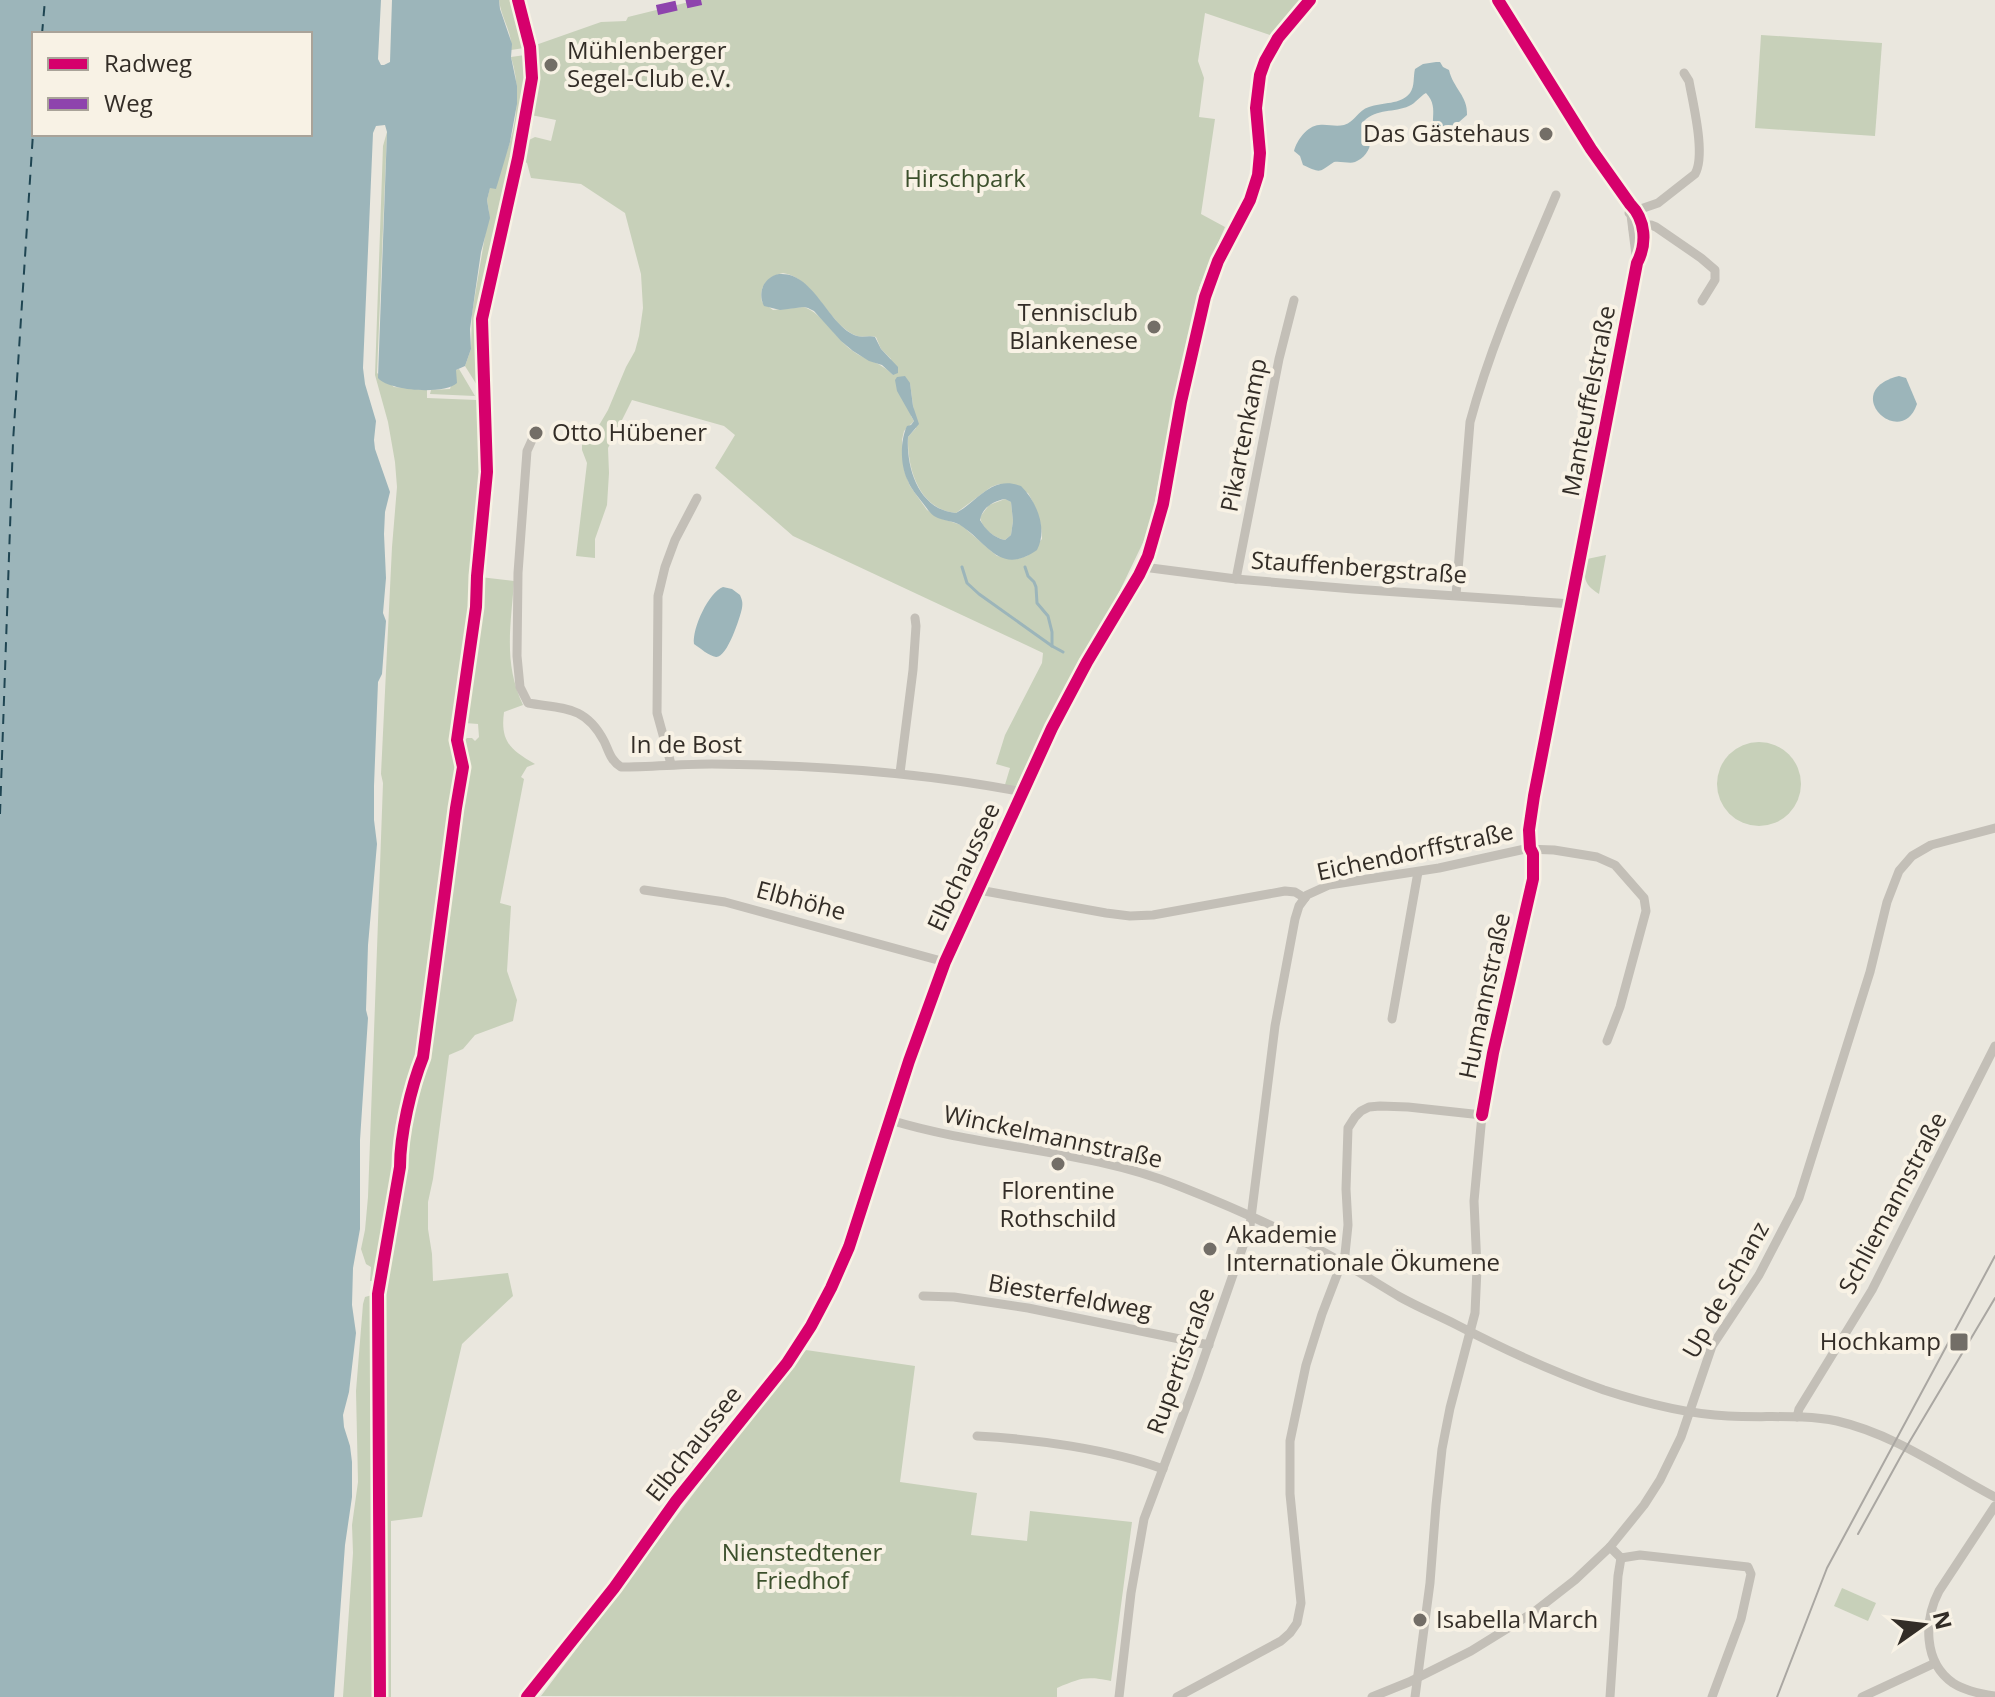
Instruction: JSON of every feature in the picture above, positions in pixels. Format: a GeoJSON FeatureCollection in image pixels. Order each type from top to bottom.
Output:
{"type":"FeatureCollection","features":[{"type":"Feature","properties":{"kind":"main road","name":"Elbchaussee"},"geometry":{"type":"LineString","coordinates":[[527,1697],[614,1588],[676,1501],[787,1363],[831,1288],[849,1247],[909,1061],[945,962],[1070,693],[1143,567],[1159,522],[1181,402],[1205,297],[1218,261],[1245,210],[1258,175],[1260,153],[1256,108],[1260,75],[1278,38],[1310,0]]}},
{"type":"Feature","properties":{"kind":"street","name":"Manteuffelstraße"},"geometry":{"type":"LineString","coordinates":[[1498,0],[1632,209],[1643,245],[1534,796],[1530,848]]}},
{"type":"Feature","properties":{"kind":"street"},"geometry":{"type":"LineString","coordinates":[[1632,209],[1658,203],[1698,169],[1700,153],[1689,81],[1684,73]]}},
{"type":"Feature","properties":{"kind":"street"},"geometry":{"type":"LineString","coordinates":[[1456,595],[1470,422],[1500,333],[1556,195]]}},
{"type":"Feature","properties":{"kind":"street"},"geometry":{"type":"LineString","coordinates":[[1638,228],[1656,227],[1715,270],[1715,280],[1702,301]]}},
{"type":"Feature","properties":{"kind":"street","name":"Pikartenkamp"},"geometry":{"type":"LineString","coordinates":[[1236,579],[1279,359],[1294,300]]}},
{"type":"Feature","properties":{"kind":"street","name":"In de Bost"},"geometry":{"type":"LineString","coordinates":[[532,440],[527,451],[518,573],[517,656],[520,687],[528,703],[566,708],[584,716],[598,730],[611,759],[621,767],[776,765],[900,773],[1023,792]]}},
{"type":"Feature","properties":{"kind":"street"},"geometry":{"type":"LineString","coordinates":[[671,764],[657,713],[658,596],[675,540],[697,498]]}},
{"type":"Feature","properties":{"kind":"street","name":"Stauffenbergstraße"},"geometry":{"type":"LineString","coordinates":[[1143,567],[1236,579],[1386,592],[1572,604]]}},
{"type":"Feature","properties":{"kind":"street"},"geometry":{"type":"LineString","coordinates":[[900,773],[913,670],[915,618]]}},
{"type":"Feature","properties":{"kind":"street","name":"Up de Schanz"},"geometry":{"type":"LineString","coordinates":[[1372,1697],[1471,1651],[1563,1590],[1610,1547],[1654,1490],[1690,1412],[1712,1346],[1759,1275],[1799,1198],[1870,972],[1887,902],[1899,871],[1912,856],[1931,845],[1995,828]]}},
{"type":"Feature","properties":{"kind":"street","name":"Eichendorffstraße"},"geometry":{"type":"LineString","coordinates":[[979,890],[1067,907],[1130,916],[1153,915],[1285,891],[1305,898],[1329,885],[1418,872],[1530,848],[1607,860],[1623,872],[1644,898],[1646,911],[1620,1007],[1607,1041]]}},
{"type":"Feature","properties":{"kind":"street","name":"Humannstraße"},"geometry":{"type":"LineString","coordinates":[[1415,1697],[1430,1583],[1442,1449],[1471,1332],[1476,1298],[1474,1201],[1482,1115],[1531,886],[1533,859],[1530,848]]}},
{"type":"Feature","properties":{"kind":"street"},"geometry":{"type":"LineString","coordinates":[[1392,1019],[1418,872]]}},
{"type":"Feature","properties":{"kind":"street","name":"Elbhöhe"},"geometry":{"type":"LineString","coordinates":[[644,890],[725,902],[945,962]]}},
{"type":"Feature","properties":{"kind":"street","name":"Rupertistraße"},"geometry":{"type":"LineString","coordinates":[[1119,1697],[1144,1519],[1244,1247],[1251,1216],[1279,1001],[1292,927],[1305,898]]}},
{"type":"Feature","properties":{"kind":"street","name":"Schliemannstraße"},"geometry":{"type":"LineString","coordinates":[[1797,1417],[1890,1257],[1995,1046]]}},
{"type":"Feature","properties":{"kind":"street"},"geometry":{"type":"LineString","coordinates":[[1177,1697],[1281,1641],[1297,1623],[1301,1610],[1290,1494],[1290,1441],[1306,1365],[1345,1254],[1348,1225],[1347,1133],[1350,1124],[1369,1107],[1390,1105],[1482,1115]]}},
{"type":"Feature","properties":{"kind":"street","name":"Winckelmannstraße"},"geometry":{"type":"LineString","coordinates":[[890,1120],[943,1134],[1135,1170],[1251,1216],[1342,1262],[1400,1297],[1519,1355],[1587,1383],[1690,1412],[1827,1419],[1875,1432],[1995,1497]]}},
{"type":"Feature","properties":{"kind":"street","name":"Biesterfeldweg"},"geometry":{"type":"LineString","coordinates":[[923,1296],[954,1297],[1028,1308],[1209,1345]]}},
{"type":"Feature","properties":{"kind":"street"},"geometry":{"type":"LineString","coordinates":[[977,1436],[1096,1451],[1163,1469]]}},
{"type":"Feature","properties":{"kind":"street"},"geometry":{"type":"LineString","coordinates":[[1995,1506],[1945,1581],[1934,1602],[1928,1624],[1935,1663],[1947,1678],[1964,1689],[1995,1696]]}},
{"type":"Feature","properties":{"kind":"street"},"geometry":{"type":"LineString","coordinates":[[1610,1547],[1621,1558]]}},
{"type":"Feature","properties":{"kind":"street"},"geometry":{"type":"LineString","coordinates":[[1621,1558],[1640,1555],[1748,1567],[1751,1574],[1741,1619],[1712,1697]]}},
{"type":"Feature","properties":{"kind":"street"},"geometry":{"type":"LineString","coordinates":[[1610,1697],[1621,1558]]}},
{"type":"Feature","properties":{"kind":"street"},"geometry":{"type":"LineString","coordinates":[[1862,1697],[1935,1663]]}},
{"type":"Feature","properties":{"kind":"green space"},"geometry":{"type":"Polygon","coordinates":[[[499,0],[513,0],[524,48],[511,50],[499,0]]]}},
{"type":"Feature","properties":{"kind":"green space","name":"Hirschpark"},"geometry":{"type":"Polygon","coordinates":[[[697,0],[1301,0],[1270,35],[1205,13],[1198,61],[1204,78],[1199,117],[1215,119],[1201,214],[1225,227],[1199,288],[1207,291],[1178,422],[1170,421],[1150,528],[1023,792],[1004,788],[1010,768],[996,764],[1005,735],[1042,663],[1043,653],[793,536],[715,468],[735,435],[724,426],[632,400],[608,448],[607,505],[595,539],[595,558],[576,556],[587,463],[582,445],[608,410],[635,351],[643,308],[641,274],[625,213],[581,184],[531,178],[527,163],[518,158],[521,140],[535,137],[551,141],[556,120],[526,114],[532,70],[530,47],[601,22],[626,21],[628,17],[697,0]],[[783,273],[766,283],[762,302],[773,310],[804,307],[811,310],[850,349],[893,375],[891,359],[881,349],[876,337],[859,337],[847,331],[804,283],[783,273]],[[910,383],[911,416],[914,421],[904,431],[902,440],[904,470],[910,486],[927,510],[961,525],[997,556],[1017,559],[1027,556],[1042,539],[1038,515],[1028,493],[999,484],[956,513],[943,510],[924,496],[913,474],[908,449],[908,437],[916,428],[910,383]]]}},
{"type":"Feature","properties":{"kind":"green space"},"geometry":{"type":"Polygon","coordinates":[[[1761,35],[1882,43],[1875,136],[1755,128],[1761,35]]]}},
{"type":"Feature","properties":{"kind":"green space"},"geometry":{"type":"Polygon","coordinates":[[[525,55],[526,91],[520,130],[478,314],[480,390],[465,366],[471,349],[472,313],[489,212],[487,200],[490,187],[496,188],[514,123],[517,90],[511,57],[525,55]]]}},
{"type":"Feature","properties":{"kind":"green space"},"geometry":{"type":"Polygon","coordinates":[[[387,132],[377,373],[394,387],[427,390],[427,398],[477,400],[482,407],[483,461],[470,584],[473,607],[451,748],[457,752],[461,770],[420,1059],[412,1066],[370,1281],[371,1267],[366,1264],[361,1249],[368,1197],[381,774],[397,487],[388,422],[375,375],[383,146],[387,132]]]}},
{"type":"Feature","properties":{"kind":"green space"},"geometry":{"type":"Polygon","coordinates":[[[459,369],[475,396],[430,394],[431,390],[450,389],[459,369]]]}},
{"type":"Feature","properties":{"kind":"green space"},"geometry":{"type":"Polygon","coordinates":[[[1005,499],[1011,502],[1013,521],[1011,535],[1005,540],[990,532],[980,517],[989,505],[1005,499]]]}},
{"type":"Feature","properties":{"kind":"green space"},"geometry":{"type":"Polygon","coordinates":[[[1606,555],[1599,594],[1586,579],[1587,559],[1606,555]]]}},
{"type":"Feature","properties":{"kind":"green space"},"geometry":{"type":"Polygon","coordinates":[[[480,577],[514,581],[511,659],[523,705],[504,712],[504,731],[509,744],[535,764],[527,767],[521,777],[524,779],[500,903],[511,906],[507,971],[517,1000],[513,1021],[475,1035],[463,1049],[449,1055],[428,1202],[428,1229],[433,1281],[508,1273],[513,1296],[462,1344],[422,1517],[391,1521],[391,1697],[385,1697],[384,1281],[419,1084],[426,1063],[466,770],[461,744],[467,738],[475,741],[479,737],[478,724],[465,723],[463,718],[478,616],[480,577]]]}},
{"type":"Feature","properties":{"kind":"green space"},"geometry":{"type":"Polygon","coordinates":[[[1759,742],[1775,745],[1789,754],[1798,768],[1801,784],[1798,800],[1789,814],[1775,823],[1759,826],[1743,823],[1729,814],[1720,800],[1717,784],[1720,768],[1729,754],[1743,745],[1759,742]]]}},
{"type":"Feature","properties":{"kind":"green space"},"geometry":{"type":"Polygon","coordinates":[[[372,1295],[375,1697],[343,1697],[353,1553],[352,1525],[358,1482],[356,1391],[363,1304],[365,1297],[372,1295]]]}},
{"type":"Feature","properties":{"kind":"green space","name":"Nienstedtener Friedhof"},"geometry":{"type":"Polygon","coordinates":[[[806,1350],[915,1366],[900,1482],[977,1493],[971,1535],[1027,1541],[1030,1511],[1132,1522],[1111,1681],[1078,1680],[1057,1688],[1057,1697],[541,1696],[755,1412],[806,1350]]]}},
{"type":"Feature","properties":{"kind":"green space"},"geometry":{"type":"Polygon","coordinates":[[[1842,1588],[1876,1603],[1868,1621],[1834,1606],[1842,1588]]]}},
{"type":"Feature","properties":{"kind":"water"},"geometry":{"type":"Polygon","coordinates":[[[0,0],[381,0],[378,59],[384,65],[390,62],[392,0],[499,0],[512,44],[517,104],[496,189],[490,188],[487,200],[490,218],[475,293],[470,329],[471,349],[465,366],[456,370],[457,383],[450,387],[429,390],[404,388],[378,378],[385,125],[376,126],[373,133],[363,368],[376,421],[375,449],[390,492],[384,534],[386,578],[383,613],[386,621],[382,674],[378,682],[374,786],[377,844],[368,945],[368,1018],[360,1140],[360,1229],[353,1268],[352,1305],[356,1333],[343,1415],[352,1462],[352,1497],[345,1545],[334,1697],[0,1697],[0,0]]]}},
{"type":"Feature","properties":{"kind":"water"},"geometry":{"type":"Polygon","coordinates":[[[1440,62],[1449,70],[1467,108],[1467,115],[1450,137],[1441,140],[1436,134],[1433,105],[1426,93],[1409,106],[1374,114],[1364,121],[1370,144],[1366,154],[1358,161],[1334,162],[1319,171],[1303,165],[1294,151],[1307,131],[1319,125],[1344,125],[1374,105],[1402,100],[1412,90],[1415,69],[1423,64],[1440,62]]]}},
{"type":"Feature","properties":{"kind":"water"},"geometry":{"type":"Polygon","coordinates":[[[779,274],[791,275],[802,281],[847,330],[859,337],[875,337],[881,349],[898,367],[898,373],[893,375],[882,365],[853,351],[808,308],[780,310],[764,306],[761,296],[763,286],[769,278],[779,274]]]}},
{"type":"Feature","properties":{"kind":"water"},"geometry":{"type":"Polygon","coordinates":[[[905,376],[910,383],[919,424],[908,437],[909,462],[924,496],[943,510],[956,513],[993,487],[1001,484],[1021,486],[1039,516],[1041,533],[1037,550],[1025,557],[1005,559],[960,525],[934,516],[928,509],[911,487],[903,468],[903,439],[907,426],[914,421],[897,391],[897,377],[905,376]],[[1005,499],[992,503],[980,520],[990,533],[1005,540],[1011,535],[1011,502],[1005,499]]]}},
{"type":"Feature","properties":{"kind":"water"},"geometry":{"type":"Polygon","coordinates":[[[1899,376],[1906,378],[1917,404],[1909,417],[1899,422],[1888,420],[1879,413],[1874,404],[1874,393],[1882,383],[1899,376]]]}},
{"type":"Feature","properties":{"kind":"water"},"geometry":{"type":"Polygon","coordinates":[[[723,587],[740,595],[742,606],[729,645],[716,657],[694,644],[694,637],[707,603],[723,587]]]}},
{"type":"Feature","properties":{"kind":"waterway"},"geometry":{"type":"LineString","coordinates":[[962,567],[967,583],[979,594],[1063,652]]}},
{"type":"Feature","properties":{"kind":"waterway"},"geometry":{"type":"LineString","coordinates":[[1025,567],[1036,587],[1037,603],[1048,616],[1052,646]]}},
{"type":"Feature","properties":{"kind":"ferry route"},"geometry":{"type":"LineString","coordinates":[[42,32],[45,0]]}},
{"type":"Feature","properties":{"kind":"ferry route"},"geometry":{"type":"LineString","coordinates":[[0,814],[13,442],[33,136]]}},
{"type":"Feature","properties":{"kind":"tram line"},"geometry":{"type":"LineString","coordinates":[[1777,1697],[1827,1568],[1995,1256]]}},
{"type":"Feature","properties":{"kind":"tram line"},"geometry":{"type":"LineString","coordinates":[[1858,1534],[1995,1298]]}},
{"type":"Feature","properties":{"kind":"marked path"},"geometry":{"type":"LineString","coordinates":[[657,10],[701,0]]}},
{"type":"Feature","properties":{"kind":"cycle path"},"geometry":{"type":"LineString","coordinates":[[380,1697],[378,1294],[404,1126],[423,1057],[463,767],[457,740],[476,607],[487,472],[482,319],[518,158],[532,78],[530,47],[518,0]]}},
{"type":"Feature","properties":{"kind":"cycle path"},"geometry":{"type":"LineString","coordinates":[[527,1697],[614,1588],[676,1501],[787,1363],[831,1288],[849,1247],[909,1061],[945,962],[1052,728],[1148,556],[1163,504],[1181,402],[1205,297],[1218,261],[1250,200],[1258,175],[1260,153],[1256,108],[1260,75],[1278,38],[1310,0]]}},
{"type":"Feature","properties":{"kind":"cycle path"},"geometry":{"type":"LineString","coordinates":[[1482,1115],[1533,879],[1529,830],[1534,796],[1643,240],[1642,225],[1635,210],[1591,149],[1498,0]]}},
{"type":"Feature","properties":{"kind":"place","name":"Mühlenberger Segel-Club e.V."},"geometry":{"type":"Point","coordinates":[551,65]}},
{"type":"Feature","properties":{"kind":"place","name":"Das Gästehaus"},"geometry":{"type":"Point","coordinates":[1546,134]}},
{"type":"Feature","properties":{"kind":"place","name":"Tennisclub Blankenese"},"geometry":{"type":"Point","coordinates":[1154,327]}},
{"type":"Feature","properties":{"kind":"place","name":"Otto Hübener"},"geometry":{"type":"Point","coordinates":[536,433]}},
{"type":"Feature","properties":{"kind":"place","name":"Florentine Rothschild"},"geometry":{"type":"Point","coordinates":[1058,1164]}},
{"type":"Feature","properties":{"kind":"place","name":"Akademie Internationale Ökumene"},"geometry":{"type":"Point","coordinates":[1210,1249]}},
{"type":"Feature","properties":{"kind":"place","name":"Hochkamp"},"geometry":{"type":"Point","coordinates":[1959,1342]}},
{"type":"Feature","properties":{"kind":"place","name":"Isabella March"},"geometry":{"type":"Point","coordinates":[1420,1620]}}]}
